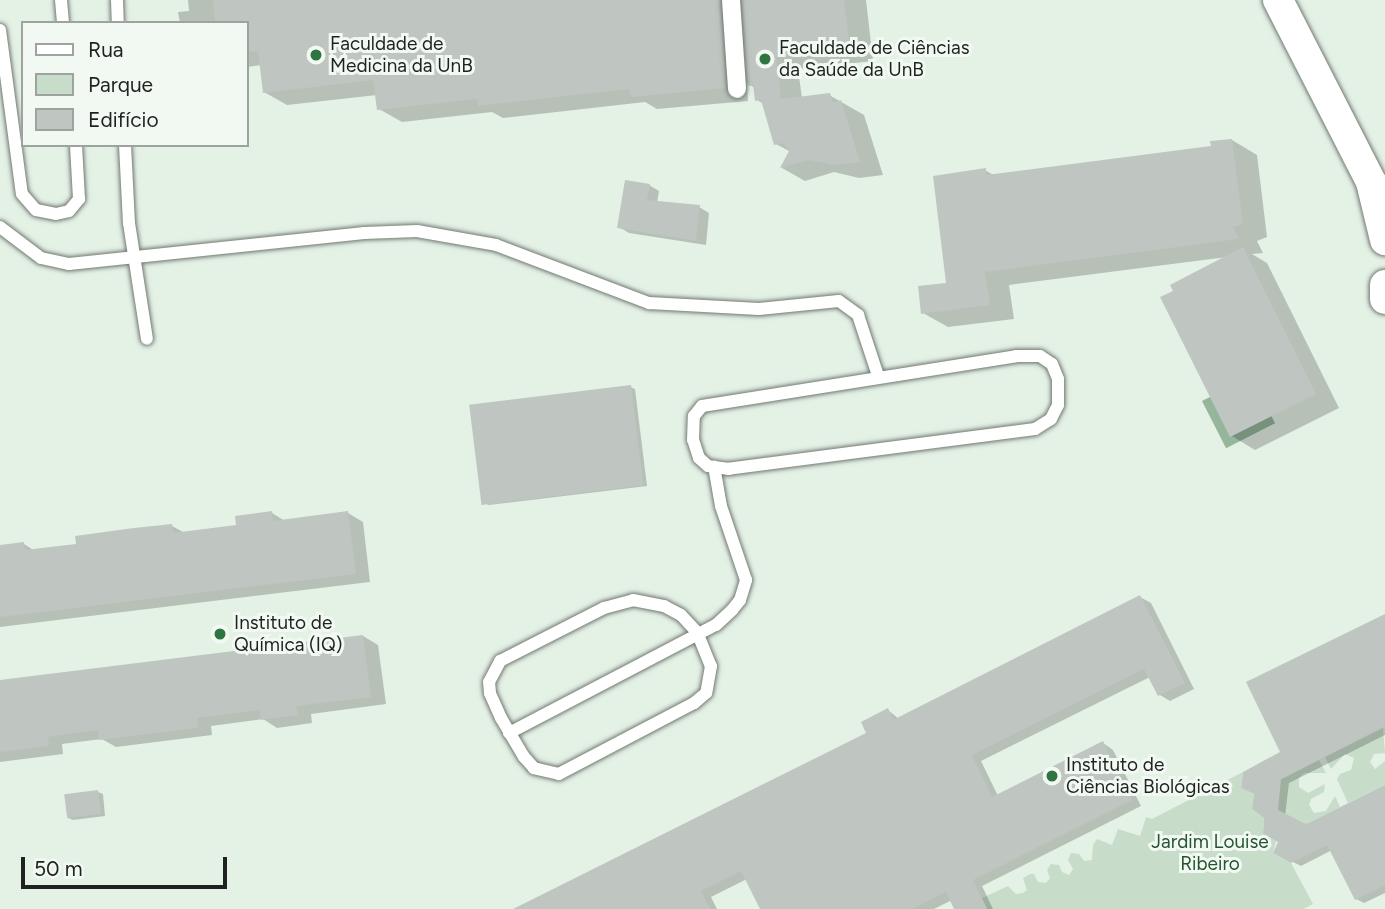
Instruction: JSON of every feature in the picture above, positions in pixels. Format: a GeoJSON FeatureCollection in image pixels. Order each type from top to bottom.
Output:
{"type":"FeatureCollection","features":[{"type":"Feature","properties":{"kind":"street"},"geometry":{"type":"LineString","coordinates":[[732,0],[737,89]]}},
{"type":"Feature","properties":{"kind":"street"},"geometry":{"type":"LineString","coordinates":[[1278,0],[1378,190],[1385,240]]}},
{"type":"Feature","properties":{"kind":"street"},"geometry":{"type":"LineString","coordinates":[[1385,285],[1385,299]]}},
{"type":"Feature","properties":{"kind":"lane"},"geometry":{"type":"LineString","coordinates":[[61,0],[63,21]]}},
{"type":"Feature","properties":{"kind":"lane"},"geometry":{"type":"LineString","coordinates":[[117,0],[118,21]]}},
{"type":"Feature","properties":{"kind":"lane"},"geometry":{"type":"LineString","coordinates":[[0,30],[22,194],[36,210],[56,214],[68,211],[79,200],[76,147]]}},
{"type":"Feature","properties":{"kind":"lane"},"geometry":{"type":"LineString","coordinates":[[125,147],[133,257],[147,339]]}},
{"type":"Feature","properties":{"kind":"lane"},"geometry":{"type":"LineString","coordinates":[[0,228],[40,258],[69,264],[364,233],[416,231],[496,245],[649,303],[759,309],[839,301],[858,315],[878,376]]}},
{"type":"Feature","properties":{"kind":"lane"},"geometry":{"type":"LineString","coordinates":[[1016,356],[1040,356],[1052,364],[1058,379],[1058,405],[1051,419],[1035,429],[729,469],[714,467],[699,458],[693,440],[694,416],[702,406],[878,376],[1016,356]]}},
{"type":"Feature","properties":{"kind":"lane"},"geometry":{"type":"LineString","coordinates":[[509,733],[697,632],[716,625],[740,600],[746,580],[721,506],[714,467]]}},
{"type":"Feature","properties":{"kind":"lane"},"geometry":{"type":"LineString","coordinates":[[633,600],[664,606],[681,615],[697,632],[711,667],[706,693],[694,703],[559,774],[534,768],[509,733],[490,693],[489,682],[500,661],[604,608],[633,600]]}},
{"type":"Feature","properties":{"kind":"shaded area"},"geometry":{"type":"Polygon","coordinates":[[[0,0],[1385,0],[1385,909],[0,909],[0,0]]]}},
{"type":"Feature","properties":{"kind":"shaded area"},"geometry":{"type":"Polygon","coordinates":[[[1251,376],[1275,423],[1226,448],[1202,401],[1251,376]]]}},
{"type":"Feature","properties":{"kind":"green space"},"geometry":{"type":"Polygon","coordinates":[[[1383,728],[1385,753],[1374,754],[1370,762],[1375,769],[1385,761],[1385,785],[1348,803],[1337,779],[1340,774],[1351,770],[1354,758],[1345,754],[1331,769],[1325,757],[1383,728]]]}},
{"type":"Feature","properties":{"kind":"green space"},"geometry":{"type":"Polygon","coordinates":[[[1319,760],[1326,773],[1304,773],[1299,778],[1299,787],[1308,793],[1325,784],[1324,792],[1311,799],[1309,805],[1314,813],[1326,811],[1335,796],[1340,807],[1290,832],[1266,787],[1319,760]]]}},
{"type":"Feature","properties":{"kind":"green space","name":"Jardim Louise Ribeiro"},"geometry":{"type":"Polygon","coordinates":[[[1243,772],[1241,788],[1254,794],[1252,809],[1264,818],[1263,834],[1276,841],[1273,853],[1291,863],[1313,904],[1303,909],[987,909],[982,898],[1008,886],[1016,894],[1023,893],[1027,890],[1023,878],[1030,874],[1034,874],[1038,882],[1046,883],[1050,878],[1047,870],[1051,864],[1059,865],[1062,872],[1069,875],[1073,869],[1068,860],[1071,853],[1079,854],[1084,861],[1092,860],[1093,845],[1097,839],[1112,845],[1118,829],[1140,836],[1146,817],[1152,819],[1243,772]]]}},
{"type":"Feature","properties":{"kind":"building"},"geometry":{"type":"Polygon","coordinates":[[[213,0],[720,0],[726,88],[632,97],[628,89],[478,106],[477,99],[377,110],[373,80],[263,93],[258,51],[248,52],[248,21],[215,21],[213,0]]]}},
{"type":"Feature","properties":{"kind":"building"},"geometry":{"type":"Polygon","coordinates":[[[742,0],[844,0],[850,48],[776,57],[781,99],[830,93],[833,103],[841,100],[860,162],[834,165],[809,160],[780,168],[789,151],[783,143],[774,145],[761,100],[755,101],[753,85],[748,86],[742,0]]]}},
{"type":"Feature","properties":{"kind":"building"},"geometry":{"type":"Polygon","coordinates":[[[1232,139],[1243,224],[1233,227],[1239,239],[985,272],[990,305],[921,314],[918,286],[946,283],[933,176],[986,168],[986,175],[1211,146],[1210,141],[1232,139]]]}},
{"type":"Feature","properties":{"kind":"building"},"geometry":{"type":"Polygon","coordinates":[[[625,180],[650,184],[647,200],[700,205],[696,241],[617,228],[625,180]]]}},
{"type":"Feature","properties":{"kind":"building"},"geometry":{"type":"Polygon","coordinates":[[[1243,247],[1316,394],[1230,437],[1160,297],[1173,291],[1170,285],[1243,247]]]}},
{"type":"Feature","properties":{"kind":"building"},"geometry":{"type":"Polygon","coordinates":[[[631,385],[643,485],[482,505],[469,405],[631,385]]]}},
{"type":"Feature","properties":{"kind":"building"},"geometry":{"type":"Polygon","coordinates":[[[272,511],[273,521],[348,511],[356,574],[0,617],[0,545],[24,542],[25,550],[76,544],[75,536],[172,524],[173,533],[236,525],[235,516],[272,511]]]}},
{"type":"Feature","properties":{"kind":"building"},"geometry":{"type":"Polygon","coordinates":[[[1140,595],[1185,683],[1158,696],[1144,669],[972,755],[992,797],[1103,741],[1132,800],[973,880],[987,909],[954,909],[946,892],[912,909],[760,909],[741,871],[701,891],[710,909],[513,909],[866,733],[861,722],[888,708],[893,720],[1140,595]]]}},
{"type":"Feature","properties":{"kind":"building"},"geometry":{"type":"Polygon","coordinates":[[[1385,614],[1385,726],[1281,779],[1278,810],[1306,824],[1385,785],[1385,885],[1355,900],[1327,845],[1291,863],[1273,853],[1278,842],[1263,834],[1264,818],[1252,809],[1254,794],[1241,788],[1243,772],[1280,752],[1246,682],[1385,614]]]}},
{"type":"Feature","properties":{"kind":"building","name":"Instituto de Química (IQ)"},"geometry":{"type":"Polygon","coordinates":[[[363,635],[371,697],[296,706],[298,715],[261,720],[259,710],[197,718],[198,728],[99,740],[98,730],[48,737],[49,746],[0,752],[0,680],[363,635]]]}},
{"type":"Feature","properties":{"kind":"building"},"geometry":{"type":"Polygon","coordinates":[[[98,790],[101,814],[67,818],[64,794],[98,790]]]}},
{"type":"Feature","properties":{"kind":"place","name":"Faculdade de Medicina da UnB"},"geometry":{"type":"Point","coordinates":[316,55]}},
{"type":"Feature","properties":{"kind":"place","name":"Faculdade de Ciências da Saúde da UnB"},"geometry":{"type":"Point","coordinates":[765,59]}},
{"type":"Feature","properties":{"kind":"place","name":"Instituto de Química (IQ)"},"geometry":{"type":"Point","coordinates":[220,634]}},
{"type":"Feature","properties":{"kind":"place","name":"Instituto de Ciências Biológicas"},"geometry":{"type":"Point","coordinates":[1052,776]}}]}
